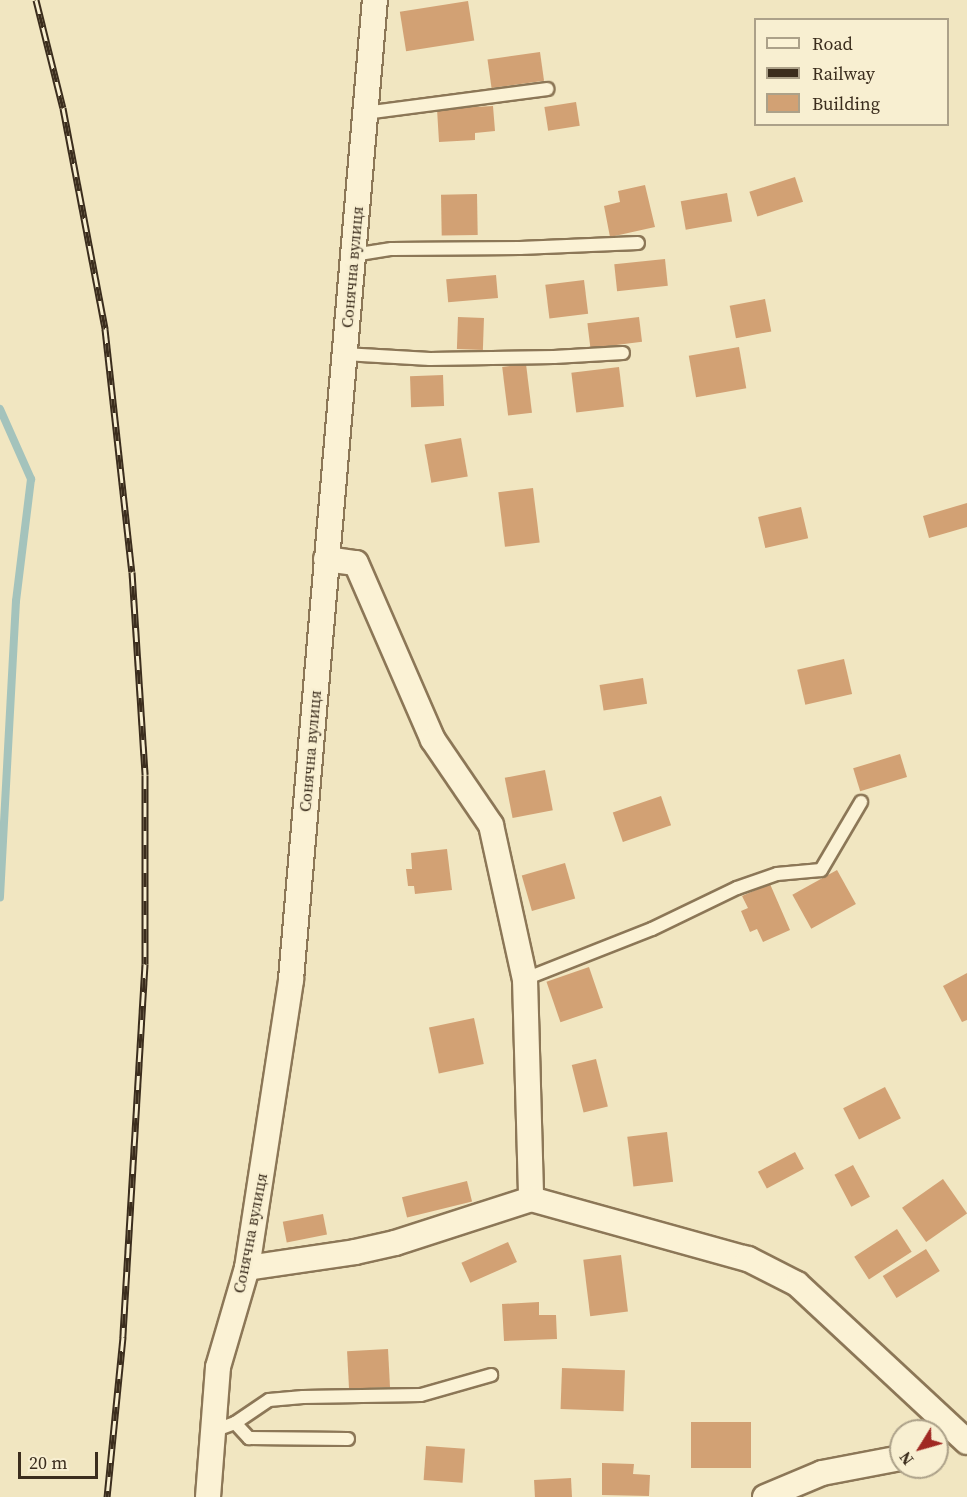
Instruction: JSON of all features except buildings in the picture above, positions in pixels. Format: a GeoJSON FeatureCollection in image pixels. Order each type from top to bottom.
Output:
{"type":"FeatureCollection","features":[{"type":"Feature","properties":{"kind":"street","name":"Сонячна вулиця"},"geometry":{"type":"LineString","coordinates":[[208,1497],[224,1427],[218,1367],[247,1268],[291,979],[375,0]]}},
{"type":"Feature","properties":{"kind":"street"},"geometry":{"type":"LineString","coordinates":[[326,560],[356,563],[433,740],[491,825],[525,979],[531,1199]]}},
{"type":"Feature","properties":{"kind":"street"},"geometry":{"type":"LineString","coordinates":[[247,1268],[355,1252],[395,1243],[531,1199],[748,1259],[797,1284],[952,1436]]}},
{"type":"Feature","properties":{"kind":"street"},"geometry":{"type":"LineString","coordinates":[[765,1497],[822,1473],[889,1460]]}},
{"type":"Feature","properties":{"kind":"lane"},"geometry":{"type":"LineString","coordinates":[[365,113],[547,89]]}},
{"type":"Feature","properties":{"kind":"lane"},"geometry":{"type":"LineString","coordinates":[[353,255],[392,249],[520,248],[638,243]]}},
{"type":"Feature","properties":{"kind":"lane"},"geometry":{"type":"LineString","coordinates":[[344,354],[430,359],[554,357],[623,352]]}},
{"type":"Feature","properties":{"kind":"lane"},"geometry":{"type":"LineString","coordinates":[[525,979],[652,929],[737,888],[777,874],[821,870],[861,801]]}},
{"type":"Feature","properties":{"kind":"lane"},"geometry":{"type":"LineString","coordinates":[[224,1427],[269,1400],[303,1397],[421,1395],[491,1375]]}},
{"type":"Feature","properties":{"kind":"lane"},"geometry":{"type":"LineString","coordinates":[[224,1427],[249,1438],[348,1439]]}},
{"type":"Feature","properties":{"kind":"waterway"},"geometry":{"type":"LineString","coordinates":[[0,409],[31,479],[16,601],[0,898]]}},
{"type":"Feature","properties":{"kind":"railway"},"geometry":{"type":"LineString","coordinates":[[36,0],[63,108],[105,329],[132,572],[145,775],[145,964],[123,1337],[107,1497]]}}]}
